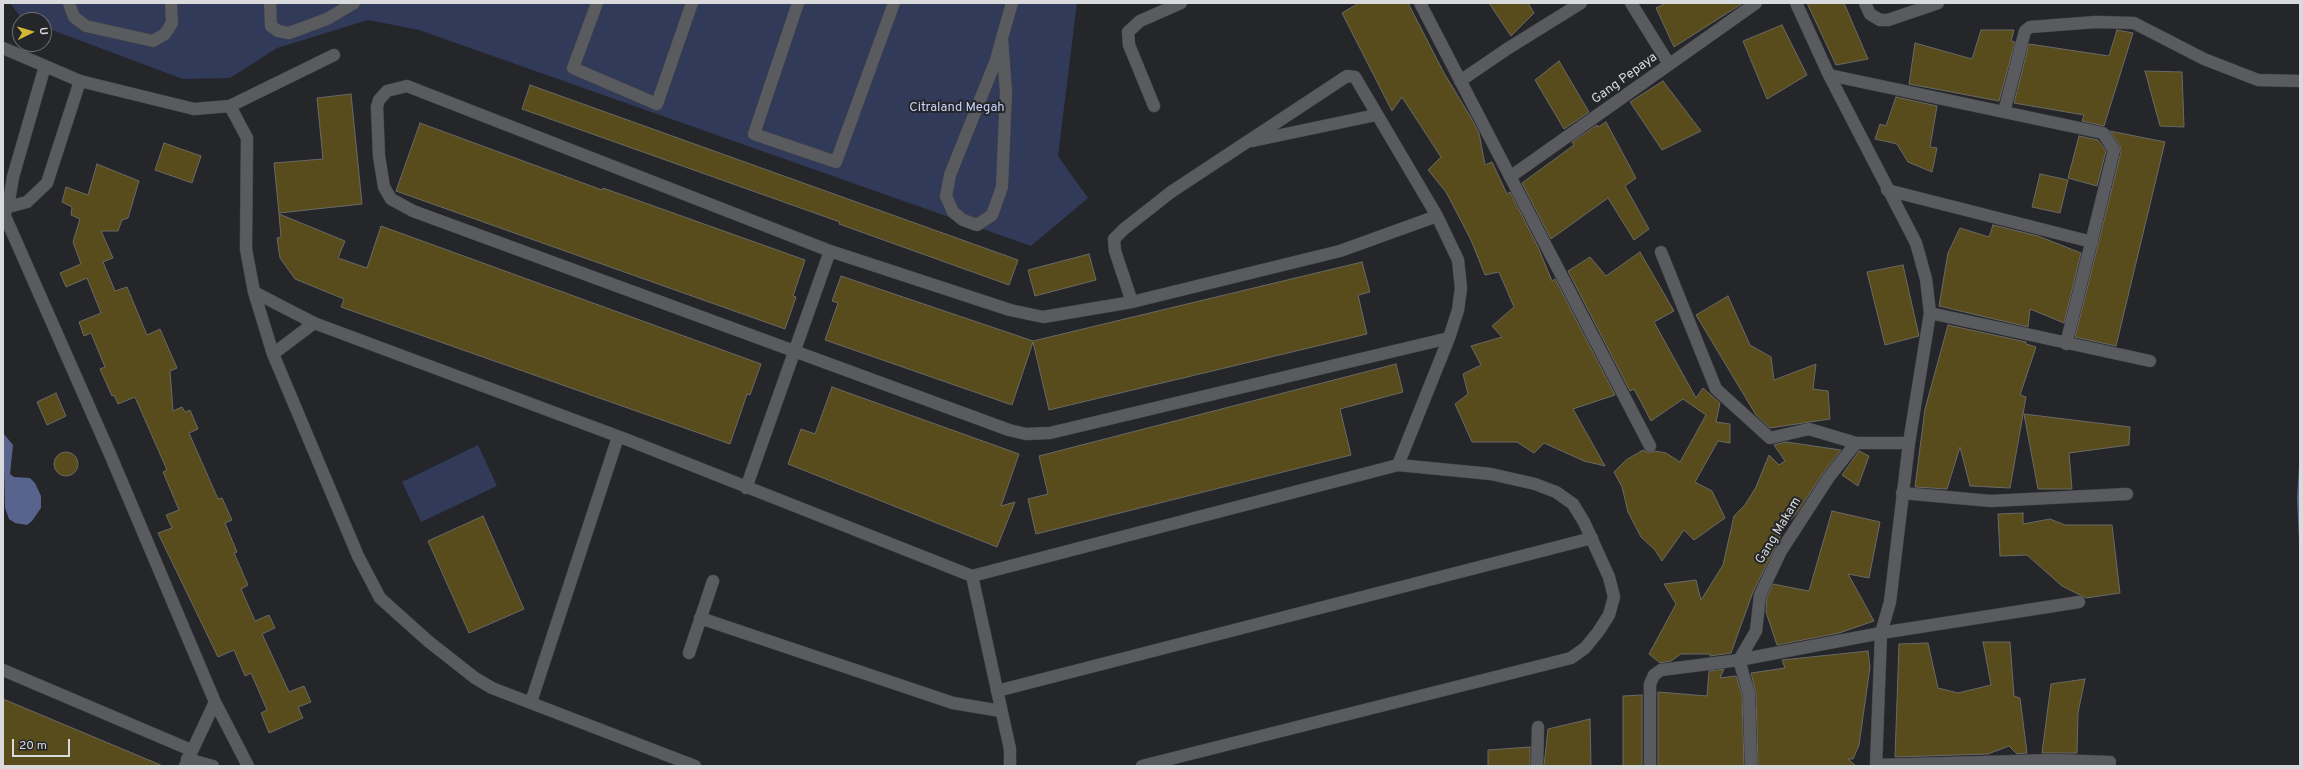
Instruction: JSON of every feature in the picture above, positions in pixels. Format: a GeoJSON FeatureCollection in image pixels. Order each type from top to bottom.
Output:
{"type":"FeatureCollection","features":[{"type":"Feature","properties":{"kind":"street"},"geometry":{"type":"LineString","coordinates":[[69,3],[74,17],[86,26],[153,41],[164,34],[172,23],[171,3]]}},
{"type":"Feature","properties":{"kind":"street"},"geometry":{"type":"LineString","coordinates":[[270,3],[271,26],[278,30],[290,33],[327,19],[354,3]]}},
{"type":"Feature","properties":{"kind":"street"},"geometry":{"type":"LineString","coordinates":[[597,3],[573,68],[657,104],[692,3]]}},
{"type":"Feature","properties":{"kind":"street"},"geometry":{"type":"LineString","coordinates":[[798,3],[754,134],[836,162],[894,3]]}},
{"type":"Feature","properties":{"kind":"street"},"geometry":{"type":"LineString","coordinates":[[1002,38],[1006,92],[1002,187],[992,215],[977,225],[963,220],[953,212],[946,196],[950,175],[996,60],[1002,38],[1012,3]]}},
{"type":"Feature","properties":{"kind":"street"},"geometry":{"type":"LineString","coordinates":[[1154,106],[1129,45],[1128,32],[1140,21],[1181,3]]}},
{"type":"Feature","properties":{"kind":"street"},"geometry":{"type":"LineString","coordinates":[[1420,3],[1650,446]]}},
{"type":"Feature","properties":{"kind":"street"},"geometry":{"type":"LineString","coordinates":[[1460,81],[1507,49],[1581,3]]}},
{"type":"Feature","properties":{"kind":"street"},"geometry":{"type":"LineString","coordinates":[[1631,3],[1669,64]]}},
{"type":"Feature","properties":{"kind":"street","name":"Gang Pepaya"},"geometry":{"type":"LineString","coordinates":[[1510,177],[1756,3]]}},
{"type":"Feature","properties":{"kind":"street"},"geometry":{"type":"LineString","coordinates":[[1796,3],[1829,75],[1887,190],[1916,243],[1926,279],[1930,313],[1902,493],[1890,602],[1882,633],[1876,766],[2054,760],[2110,762]]}},
{"type":"Feature","properties":{"kind":"street"},"geometry":{"type":"LineString","coordinates":[[1865,3],[1870,14],[1880,20],[1888,20],[1938,3]]}},
{"type":"Feature","properties":{"kind":"street"},"geometry":{"type":"LineString","coordinates":[[2004,112],[2025,31],[2030,27],[2096,22],[2134,23],[2204,59],[2258,80],[2300,81]]}},
{"type":"Feature","properties":{"kind":"street"},"geometry":{"type":"LineString","coordinates":[[3,48],[80,81],[194,109],[230,106],[334,55]]}},
{"type":"Feature","properties":{"kind":"street"},"geometry":{"type":"LineString","coordinates":[[46,66],[13,177],[5,212],[215,702],[248,766]]}},
{"type":"Feature","properties":{"kind":"street"},"geometry":{"type":"LineString","coordinates":[[1829,75],[2103,133],[2114,150],[2066,344]]}},
{"type":"Feature","properties":{"kind":"street"},"geometry":{"type":"LineString","coordinates":[[1132,302],[1115,251],[1114,239],[1124,229],[1171,192],[1347,76],[1355,77],[1376,115],[1437,216],[1458,260],[1461,288],[1458,310],[1449,338],[1398,465]]}},
{"type":"Feature","properties":{"kind":"street"},"geometry":{"type":"LineString","coordinates":[[5,212],[27,202],[47,183],[80,81]]}},
{"type":"Feature","properties":{"kind":"street"},"geometry":{"type":"LineString","coordinates":[[1437,216],[1340,251],[1132,302],[1043,317],[1010,310],[830,252],[407,86],[387,91],[379,100],[377,107],[380,156],[384,187],[391,199],[413,211],[794,352],[1009,430],[1026,434],[1050,433],[1449,338]]}},
{"type":"Feature","properties":{"kind":"street"},"geometry":{"type":"LineString","coordinates":[[230,106],[247,138],[246,249],[254,292],[273,354],[358,556],[380,598],[428,642],[474,678],[492,688],[695,766]]}},
{"type":"Feature","properties":{"kind":"street"},"geometry":{"type":"LineString","coordinates":[[1245,143],[1376,115]]}},
{"type":"Feature","properties":{"kind":"street"},"geometry":{"type":"LineString","coordinates":[[1887,190],[2092,242]]}},
{"type":"Feature","properties":{"kind":"street"},"geometry":{"type":"LineString","coordinates":[[746,488],[830,252]]}},
{"type":"Feature","properties":{"kind":"street"},"geometry":{"type":"LineString","coordinates":[[1661,252],[1716,389],[1770,438],[1809,429],[1856,442],[1909,443]]}},
{"type":"Feature","properties":{"kind":"street"},"geometry":{"type":"LineString","coordinates":[[254,292],[314,323],[618,437],[972,576],[1398,465],[1491,474],[1556,492],[1573,504],[1592,538],[1609,578],[1614,597],[1610,615],[1585,648],[1571,658],[1142,766]]}},
{"type":"Feature","properties":{"kind":"street"},"geometry":{"type":"LineString","coordinates":[[1930,313],[2066,344],[2150,361]]}},
{"type":"Feature","properties":{"kind":"street"},"geometry":{"type":"LineString","coordinates":[[273,354],[314,323]]}},
{"type":"Feature","properties":{"kind":"street"},"geometry":{"type":"LineString","coordinates":[[531,702],[618,437]]}},
{"type":"Feature","properties":{"kind":"street","name":"Gang Makam"},"geometry":{"type":"LineString","coordinates":[[1740,660],[1756,630],[1760,595],[1781,551],[1829,477],[1856,442]]}},
{"type":"Feature","properties":{"kind":"street"},"geometry":{"type":"LineString","coordinates":[[1902,493],[1991,501],[2128,494]]}},
{"type":"Feature","properties":{"kind":"street"},"geometry":{"type":"LineString","coordinates":[[997,691],[1592,538]]}},
{"type":"Feature","properties":{"kind":"street"},"geometry":{"type":"LineString","coordinates":[[972,576],[1010,749],[1010,766]]}},
{"type":"Feature","properties":{"kind":"street"},"geometry":{"type":"LineString","coordinates":[[689,652],[713,581]]}},
{"type":"Feature","properties":{"kind":"street"},"geometry":{"type":"LineString","coordinates":[[1650,766],[1650,684],[1654,675],[1661,670],[1740,660],[1882,633],[2079,602]]}},
{"type":"Feature","properties":{"kind":"street"},"geometry":{"type":"LineString","coordinates":[[700,618],[953,703],[1001,711]]}},
{"type":"Feature","properties":{"kind":"street"},"geometry":{"type":"LineString","coordinates":[[1740,660],[1749,694],[1751,766]]}},
{"type":"Feature","properties":{"kind":"street"},"geometry":{"type":"LineString","coordinates":[[3,670],[188,758],[213,766]]}},
{"type":"Feature","properties":{"kind":"street"},"geometry":{"type":"LineString","coordinates":[[188,758],[215,702]]}},
{"type":"Feature","properties":{"kind":"street"},"geometry":{"type":"LineString","coordinates":[[1537,766],[1538,727]]}},
{"type":"Feature","properties":{"kind":"green space","name":"Citraland Megah"},"geometry":{"type":"Polygon","coordinates":[[[10,3],[1077,3],[1058,156],[1088,198],[1031,246],[419,30],[368,20],[277,48],[230,78],[183,79],[52,30],[52,12],[17,12],[10,3]]]}},
{"type":"Feature","properties":{"kind":"green space"},"geometry":{"type":"Polygon","coordinates":[[[478,445],[497,486],[421,522],[402,482],[478,445]]]}},
{"type":"Feature","properties":{"kind":"shaded area"},"geometry":{"type":"Polygon","coordinates":[[[3,433],[13,445],[10,474],[14,477],[30,478],[35,483],[41,496],[41,508],[32,521],[27,525],[15,523],[9,519],[5,508],[3,433]]]}},
{"type":"Feature","properties":{"kind":"shaded area"},"geometry":{"type":"Polygon","coordinates":[[[2300,452],[2300,562],[2297,498],[2300,452]]]}},
{"type":"Feature","properties":{"kind":"building"},"geometry":{"type":"Polygon","coordinates":[[[1359,3],[1408,3],[1444,73],[1470,116],[1479,133],[1485,165],[1492,162],[1507,194],[1510,192],[1538,247],[1552,281],[1555,279],[1615,395],[1573,409],[1605,466],[1584,461],[1544,443],[1534,453],[1517,442],[1472,442],[1455,404],[1468,394],[1463,374],[1481,365],[1471,346],[1502,337],[1492,326],[1514,307],[1499,272],[1485,275],[1471,240],[1446,192],[1428,170],[1441,157],[1402,97],[1392,111],[1342,13],[1359,3]]]}},
{"type":"Feature","properties":{"kind":"building"},"geometry":{"type":"Polygon","coordinates":[[[1489,3],[1528,3],[1534,13],[1511,36],[1489,3]]]}},
{"type":"Feature","properties":{"kind":"building"},"geometry":{"type":"Polygon","coordinates":[[[1666,3],[1743,3],[1674,47],[1656,8],[1666,3]]]}},
{"type":"Feature","properties":{"kind":"building"},"geometry":{"type":"Polygon","coordinates":[[[1807,3],[1844,3],[1868,59],[1836,65],[1807,3]]]}},
{"type":"Feature","properties":{"kind":"building"},"geometry":{"type":"Polygon","coordinates":[[[1782,25],[1807,75],[1767,99],[1743,41],[1782,25]]]}},
{"type":"Feature","properties":{"kind":"building"},"geometry":{"type":"Polygon","coordinates":[[[1981,30],[2014,30],[2011,41],[2015,42],[1999,101],[1909,84],[1915,43],[1972,59],[1981,30]]]}},
{"type":"Feature","properties":{"kind":"building"},"geometry":{"type":"Polygon","coordinates":[[[2117,30],[2133,33],[2104,126],[2082,121],[2084,115],[2014,103],[2029,44],[2109,56],[2117,30]]]}},
{"type":"Feature","properties":{"kind":"building"},"geometry":{"type":"Polygon","coordinates":[[[1559,61],[1589,112],[1564,129],[1535,80],[1559,61]]]}},
{"type":"Feature","properties":{"kind":"building"},"geometry":{"type":"Polygon","coordinates":[[[2145,71],[2182,72],[2184,127],[2160,126],[2145,71]]]}},
{"type":"Feature","properties":{"kind":"building"},"geometry":{"type":"Polygon","coordinates":[[[1663,81],[1701,131],[1662,150],[1630,102],[1663,81]]]}},
{"type":"Feature","properties":{"kind":"building"},"geometry":{"type":"Polygon","coordinates":[[[530,85],[1018,260],[1009,285],[839,224],[840,222],[522,109],[530,85]]]}},
{"type":"Feature","properties":{"kind":"building"},"geometry":{"type":"Polygon","coordinates":[[[351,94],[362,204],[279,213],[274,163],[323,159],[317,98],[351,94]]]}},
{"type":"Feature","properties":{"kind":"building"},"geometry":{"type":"Polygon","coordinates":[[[1896,97],[1937,106],[1930,147],[1937,148],[1932,172],[1908,162],[1897,144],[1875,139],[1880,124],[1886,126],[1896,97]]]}},
{"type":"Feature","properties":{"kind":"building"},"geometry":{"type":"Polygon","coordinates":[[[1606,122],[1636,178],[1625,186],[1649,229],[1634,240],[1608,198],[1551,239],[1522,183],[1574,145],[1572,142],[1597,125],[1598,127],[1606,122]]]}},
{"type":"Feature","properties":{"kind":"building"},"geometry":{"type":"Polygon","coordinates":[[[420,123],[602,190],[603,188],[805,260],[793,296],[796,297],[785,329],[396,191],[420,123]]]}},
{"type":"Feature","properties":{"kind":"building"},"geometry":{"type":"Polygon","coordinates":[[[2110,131],[2165,142],[2116,346],[2075,337],[2121,152],[2120,146],[2110,131]]]}},
{"type":"Feature","properties":{"kind":"building"},"geometry":{"type":"Polygon","coordinates":[[[2079,136],[2098,140],[2106,151],[2097,186],[2068,178],[2079,136]]]}},
{"type":"Feature","properties":{"kind":"building"},"geometry":{"type":"Polygon","coordinates":[[[164,143],[201,156],[192,183],[155,170],[164,143]]]}},
{"type":"Feature","properties":{"kind":"building"},"geometry":{"type":"Polygon","coordinates":[[[97,164],[139,181],[128,218],[122,220],[118,231],[101,231],[113,258],[103,262],[115,291],[127,287],[147,335],[160,329],[177,368],[170,371],[173,411],[182,407],[185,412],[190,410],[198,429],[189,433],[218,499],[222,498],[232,520],[225,523],[237,552],[234,553],[248,585],[241,589],[255,621],[269,615],[275,628],[262,634],[289,692],[304,686],[311,702],[298,707],[303,718],[269,733],[261,713],[267,710],[251,673],[245,676],[234,650],[218,657],[158,533],[172,528],[166,515],[179,510],[163,472],[167,470],[135,397],[118,404],[114,395],[112,396],[100,369],[105,367],[91,333],[84,336],[79,322],[101,313],[87,278],[66,287],[60,273],[81,264],[73,242],[80,219],[71,215],[72,207],[62,202],[66,187],[88,195],[97,164]]]}},
{"type":"Feature","properties":{"kind":"building"},"geometry":{"type":"Polygon","coordinates":[[[2040,174],[2068,180],[2060,213],[2032,207],[2040,174]]]}},
{"type":"Feature","properties":{"kind":"building"},"geometry":{"type":"Polygon","coordinates":[[[279,214],[345,241],[338,258],[367,268],[381,226],[761,364],[750,395],[747,394],[730,444],[341,307],[344,299],[295,279],[280,258],[277,238],[281,237],[279,214]]]}},
{"type":"Feature","properties":{"kind":"building"},"geometry":{"type":"Polygon","coordinates":[[[1993,225],[2038,236],[2081,253],[2064,323],[2030,309],[2028,327],[1939,306],[1948,253],[1960,228],[1989,237],[1993,225]]]}},
{"type":"Feature","properties":{"kind":"building"},"geometry":{"type":"Polygon","coordinates":[[[1640,252],[1674,311],[1654,322],[1696,398],[1703,388],[1720,403],[1716,422],[1730,424],[1730,443],[1718,441],[1695,482],[1712,491],[1725,518],[1694,540],[1684,530],[1662,561],[1655,550],[1641,537],[1628,512],[1622,487],[1614,472],[1626,460],[1643,450],[1649,453],[1655,451],[1666,453],[1680,462],[1706,415],[1683,399],[1651,421],[1634,389],[1630,391],[1568,271],[1590,257],[1606,276],[1640,252]]]}},
{"type":"Feature","properties":{"kind":"building"},"geometry":{"type":"Polygon","coordinates":[[[1089,254],[1096,280],[1035,296],[1028,270],[1089,254]]]}},
{"type":"Feature","properties":{"kind":"building"},"geometry":{"type":"Polygon","coordinates":[[[1362,262],[1370,292],[1358,295],[1367,334],[1049,410],[1033,342],[1012,405],[825,340],[838,303],[832,301],[841,276],[1033,341],[1362,262]]]}},
{"type":"Feature","properties":{"kind":"building"},"geometry":{"type":"Polygon","coordinates":[[[1903,265],[1919,336],[1885,345],[1867,272],[1903,265]]]}},
{"type":"Feature","properties":{"kind":"building"},"geometry":{"type":"Polygon","coordinates":[[[1728,296],[1750,345],[1771,357],[1774,380],[1816,364],[1813,389],[1828,391],[1830,419],[1770,428],[1756,415],[1696,315],[1728,296]]]}},
{"type":"Feature","properties":{"kind":"building"},"geometry":{"type":"Polygon","coordinates":[[[1948,325],[2026,342],[2026,344],[2036,347],[2020,395],[2026,397],[2010,488],[1970,486],[1960,447],[1947,489],[1915,487],[1925,409],[1948,325]]]}},
{"type":"Feature","properties":{"kind":"building"},"geometry":{"type":"Polygon","coordinates":[[[1396,364],[1403,392],[1340,409],[1351,455],[1036,534],[1028,499],[1048,494],[1039,456],[1396,364]]]}},
{"type":"Feature","properties":{"kind":"building"},"geometry":{"type":"Polygon","coordinates":[[[832,387],[1019,454],[1001,506],[1015,502],[997,547],[788,464],[801,429],[815,434],[832,387]]]}},
{"type":"Feature","properties":{"kind":"building"},"geometry":{"type":"Polygon","coordinates":[[[56,393],[66,416],[47,425],[37,402],[56,393]]]}},
{"type":"Feature","properties":{"kind":"building"},"geometry":{"type":"Polygon","coordinates":[[[2024,414],[2130,427],[2129,445],[2069,453],[2072,489],[2038,489],[2024,414]]]}},
{"type":"Feature","properties":{"kind":"building"},"geometry":{"type":"Polygon","coordinates":[[[1786,442],[1841,450],[1823,473],[1796,514],[1786,525],[1753,592],[1731,653],[1710,656],[1710,654],[1681,654],[1671,661],[1660,663],[1649,654],[1676,604],[1664,584],[1696,580],[1701,600],[1723,565],[1734,516],[1745,505],[1756,487],[1769,455],[1779,465],[1785,461],[1774,445],[1786,442]]]}},
{"type":"Feature","properties":{"kind":"building"},"geometry":{"type":"Polygon","coordinates":[[[1859,451],[1869,456],[1858,486],[1842,475],[1859,451]]]}},
{"type":"Feature","properties":{"kind":"building"},"geometry":{"type":"Polygon","coordinates":[[[66,452],[75,455],[78,464],[75,473],[66,476],[57,473],[54,464],[57,455],[66,452]]]}},
{"type":"Feature","properties":{"kind":"building"},"geometry":{"type":"Polygon","coordinates":[[[1832,511],[1880,522],[1869,578],[1848,574],[1874,621],[1839,633],[1777,645],[1766,612],[1767,597],[1773,584],[1809,591],[1832,511]]]}},
{"type":"Feature","properties":{"kind":"building"},"geometry":{"type":"Polygon","coordinates":[[[2023,513],[2023,524],[2050,519],[2065,525],[2112,525],[2120,593],[2086,598],[2062,586],[2027,555],[2000,556],[1998,514],[2023,513]]]}},
{"type":"Feature","properties":{"kind":"building"},"geometry":{"type":"Polygon","coordinates":[[[483,516],[524,609],[469,633],[428,541],[483,516]]]}},
{"type":"Feature","properties":{"kind":"building"},"geometry":{"type":"Polygon","coordinates":[[[1983,642],[2010,642],[2014,696],[2020,698],[2027,753],[2017,754],[2009,746],[1988,754],[1895,757],[1899,644],[1928,643],[1938,688],[1958,693],[1991,685],[1983,642]]]}},
{"type":"Feature","properties":{"kind":"building"},"geometry":{"type":"Polygon","coordinates":[[[1868,651],[1870,667],[1859,745],[1853,759],[1848,759],[1856,766],[1758,766],[1756,694],[1751,673],[1785,668],[1782,660],[1868,651]]]}},
{"type":"Feature","properties":{"kind":"building"},"geometry":{"type":"Polygon","coordinates":[[[1724,669],[1720,678],[1736,676],[1742,695],[1744,766],[1658,766],[1658,692],[1707,696],[1709,671],[1724,669]]]}},
{"type":"Feature","properties":{"kind":"building"},"geometry":{"type":"Polygon","coordinates":[[[2085,679],[2078,713],[2077,753],[2042,753],[2051,684],[2085,679]]]}},
{"type":"Feature","properties":{"kind":"building"},"geometry":{"type":"Polygon","coordinates":[[[1642,695],[1642,766],[1623,766],[1623,696],[1642,695]]]}},
{"type":"Feature","properties":{"kind":"building"},"geometry":{"type":"Polygon","coordinates":[[[3,699],[163,766],[3,766],[3,699]]]}},
{"type":"Feature","properties":{"kind":"building"},"geometry":{"type":"Polygon","coordinates":[[[1590,719],[1591,766],[1544,766],[1548,729],[1590,719]]]}},
{"type":"Feature","properties":{"kind":"building"},"geometry":{"type":"Polygon","coordinates":[[[1530,747],[1530,766],[1488,766],[1488,750],[1530,747]]]}}]}
